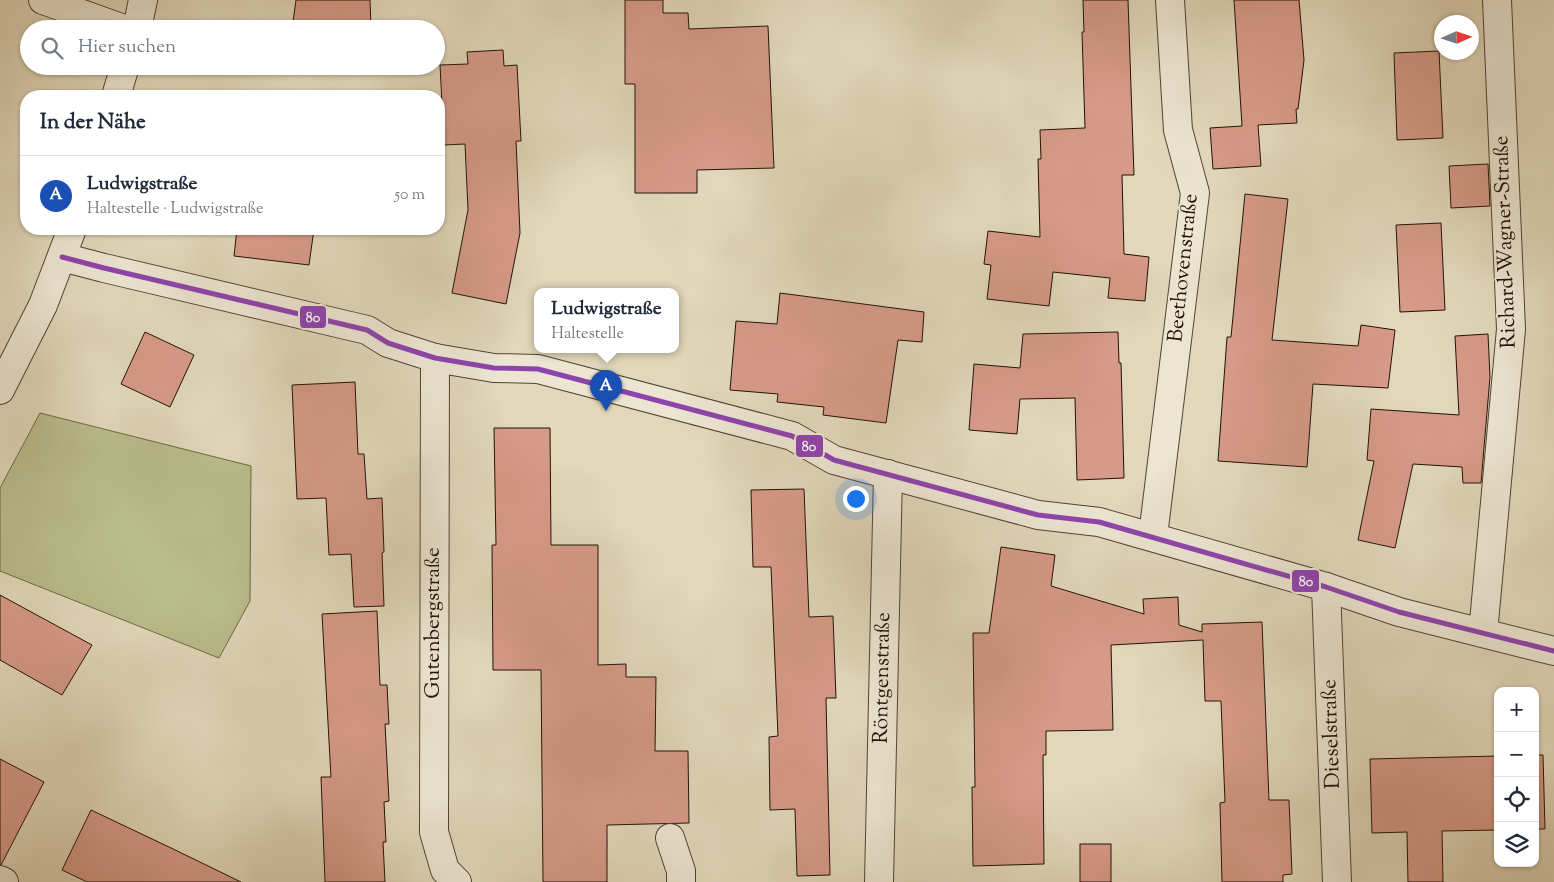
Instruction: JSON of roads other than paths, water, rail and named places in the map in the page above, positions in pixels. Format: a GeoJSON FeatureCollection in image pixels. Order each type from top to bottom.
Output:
{"type":"FeatureCollection","features":[{"type":"Feature","properties":{"kind":"street"},"geometry":{"type":"LineString","coordinates":[[43,0],[99,20]]}},
{"type":"Feature","properties":{"kind":"street"},"geometry":{"type":"LineString","coordinates":[[139,20],[143,0]]}},
{"type":"Feature","properties":{"kind":"street","name":"Beethovenstraße"},"geometry":{"type":"LineString","coordinates":[[1153,536],[1195,193],[1178,130],[1170,0]]}},
{"type":"Feature","properties":{"kind":"street","name":"Richard-Wagner-Straße"},"geometry":{"type":"LineString","coordinates":[[1483,633],[1511,329],[1497,0]]}},
{"type":"Feature","properties":{"kind":"street"},"geometry":{"type":"LineString","coordinates":[[118,90],[122,75]]}},
{"type":"Feature","properties":{"kind":"street"},"geometry":{"type":"LineString","coordinates":[[0,390],[43,305],[70,235]]}},
{"type":"Feature","properties":{"kind":"street"},"geometry":{"type":"LineString","coordinates":[[62,257],[367,330],[388,343],[435,358],[494,368],[538,369],[792,436],[834,460],[1038,515],[1100,522],[1153,536],[1326,587],[1399,612],[1554,651]]}},
{"type":"Feature","properties":{"kind":"street","name":"Gutenbergstraße"},"geometry":{"type":"LineString","coordinates":[[435,358],[434,832],[446,870],[457,882]]}},
{"type":"Feature","properties":{"kind":"street","name":"Röntgenstraße"},"geometry":{"type":"LineString","coordinates":[[879,882],[888,474]]}},
{"type":"Feature","properties":{"kind":"street","name":"Dieselstraße"},"geometry":{"type":"LineString","coordinates":[[1326,587],[1337,882]]}},
{"type":"Feature","properties":{"kind":"street"},"geometry":{"type":"LineString","coordinates":[[670,838],[681,871],[681,882]]}},
{"type":"Feature","properties":{"kind":"street"},"geometry":{"type":"LineString","coordinates":[[0,880],[4,882]]}},
{"type":"Feature","properties":{"kind":"place","name":"Ludwigstraße"},"geometry":{"type":"Point","coordinates":[606,411]}}]}
